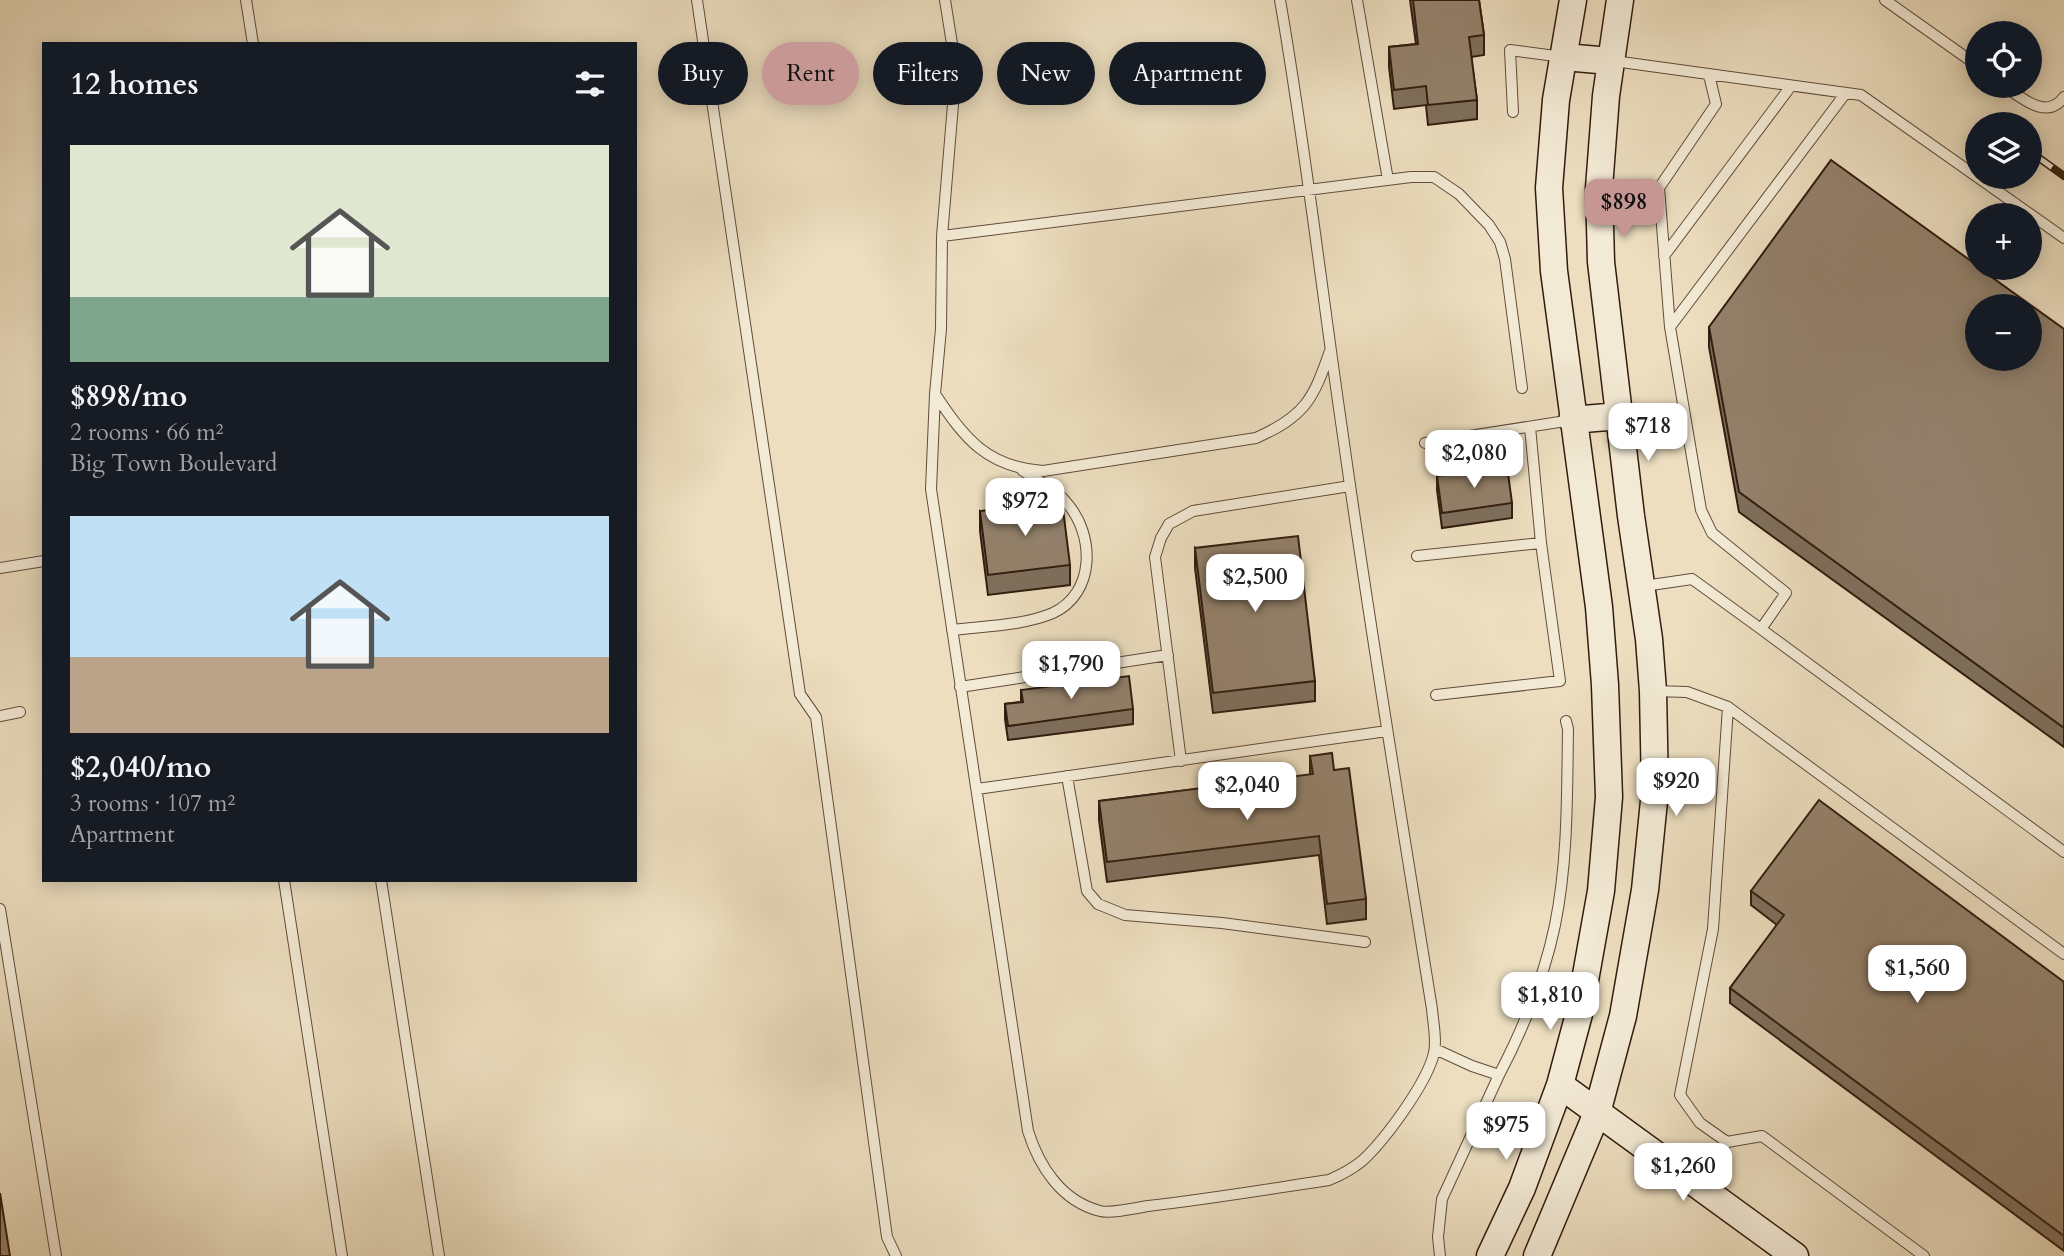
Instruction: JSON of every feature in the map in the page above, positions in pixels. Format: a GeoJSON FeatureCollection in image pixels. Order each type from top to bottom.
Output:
{"type":"FeatureCollection","features":[{"type":"Feature","properties":{"kind":"main road"},"geometry":{"type":"LineString","coordinates":[[1490,1256],[1522,1188],[1560,1084],[1578,1014],[1601,891],[1609,797],[1599,607],[1553,271],[1549,188],[1556,100],[1573,0]]}},
{"type":"Feature","properties":{"kind":"main road"},"geometry":{"type":"LineString","coordinates":[[1537,1256],[1598,1113],[1623,1016],[1645,890],[1655,791],[1653,691],[1601,262],[1599,188],[1610,61],[1620,0]]}},
{"type":"Feature","properties":{"kind":"main road"},"geometry":{"type":"LineString","coordinates":[[1564,57],[1610,61]]}},
{"type":"Feature","properties":{"kind":"main road"},"geometry":{"type":"LineString","coordinates":[[1572,420],[1619,416]]}},
{"type":"Feature","properties":{"kind":"main road"},"geometry":{"type":"LineString","coordinates":[[1560,1084],[1795,1256]]}},
{"type":"Feature","properties":{"kind":"lane"},"geometry":{"type":"LineString","coordinates":[[246,0],[253,42]]}},
{"type":"Feature","properties":{"kind":"lane"},"geometry":{"type":"LineString","coordinates":[[697,0],[800,694],[816,717],[887,1237],[896,1256]]}},
{"type":"Feature","properties":{"kind":"lane"},"geometry":{"type":"LineString","coordinates":[[945,0],[956,69],[943,236],[932,489],[1028,1131],[1034,1153],[1045,1173],[1061,1189],[1101,1212],[1329,1180],[1346,1173],[1376,1144],[1415,1093],[1429,1068],[1435,1049],[1430,998],[1350,486],[1311,191],[1280,0]]}},
{"type":"Feature","properties":{"kind":"lane"},"geometry":{"type":"LineString","coordinates":[[1357,0],[1388,180]]}},
{"type":"Feature","properties":{"kind":"lane"},"geometry":{"type":"LineString","coordinates":[[1885,0],[1965,57]]}},
{"type":"Feature","properties":{"kind":"lane"},"geometry":{"type":"LineString","coordinates":[[1513,112],[1510,50],[1564,57]]}},
{"type":"Feature","properties":{"kind":"lane"},"geometry":{"type":"LineString","coordinates":[[1610,61],[1861,95],[2064,238]]}},
{"type":"Feature","properties":{"kind":"lane"},"geometry":{"type":"LineString","coordinates":[[1709,75],[1716,104],[1659,188],[1670,327],[1701,510],[1712,533],[1786,593],[1761,629]]}},
{"type":"Feature","properties":{"kind":"lane"},"geometry":{"type":"LineString","coordinates":[[1664,256],[1791,86]]}},
{"type":"Feature","properties":{"kind":"lane"},"geometry":{"type":"LineString","coordinates":[[1670,327],[1845,94]]}},
{"type":"Feature","properties":{"kind":"lane"},"geometry":{"type":"LineString","coordinates":[[2021,98],[2045,109],[2059,104],[2064,97]]}},
{"type":"Feature","properties":{"kind":"lane"},"geometry":{"type":"LineString","coordinates":[[943,236],[1411,177],[1434,177],[1459,194],[1489,225],[1500,242],[1505,259],[1522,388]]}},
{"type":"Feature","properties":{"kind":"lane"},"geometry":{"type":"LineString","coordinates":[[935,394],[954,423],[988,456],[1019,468],[1043,471],[1256,438],[1282,426],[1305,407],[1317,387],[1331,349]]}},
{"type":"Feature","properties":{"kind":"lane"},"geometry":{"type":"LineString","coordinates":[[1425,443],[1572,420]]}},
{"type":"Feature","properties":{"kind":"lane"},"geometry":{"type":"LineString","coordinates":[[1436,695],[1560,681],[1541,543],[1530,427]]}},
{"type":"Feature","properties":{"kind":"lane"},"geometry":{"type":"LineString","coordinates":[[952,630],[1015,623],[1052,613],[1068,604],[1080,587],[1087,569],[1087,547],[1083,531],[1067,502],[1019,468]]}},
{"type":"Feature","properties":{"kind":"lane"},"geometry":{"type":"LineString","coordinates":[[1181,761],[1155,557],[1169,524],[1193,511],[1350,486]]}},
{"type":"Feature","properties":{"kind":"lane"},"geometry":{"type":"LineString","coordinates":[[1417,556],[1541,543]]}},
{"type":"Feature","properties":{"kind":"lane"},"geometry":{"type":"LineString","coordinates":[[0,568],[42,561]]}},
{"type":"Feature","properties":{"kind":"lane"},"geometry":{"type":"LineString","coordinates":[[1642,587],[1692,579],[2064,852]]}},
{"type":"Feature","properties":{"kind":"lane"},"geometry":{"type":"LineString","coordinates":[[960,687],[1168,655]]}},
{"type":"Feature","properties":{"kind":"lane"},"geometry":{"type":"LineString","coordinates":[[1653,691],[1687,692],[1728,708],[2064,954]]}},
{"type":"Feature","properties":{"kind":"lane"},"geometry":{"type":"LineString","coordinates":[[1728,708],[1713,929],[1680,1094],[1700,1123],[1727,1142],[1762,1136],[1924,1256]]}},
{"type":"Feature","properties":{"kind":"lane"},"geometry":{"type":"LineString","coordinates":[[0,716],[20,712]]}},
{"type":"Feature","properties":{"kind":"lane"},"geometry":{"type":"LineString","coordinates":[[1440,1256],[1438,1237],[1441,1199],[1516,1043],[1538,987],[1555,925],[1563,871],[1567,805],[1566,721]]}},
{"type":"Feature","properties":{"kind":"lane"},"geometry":{"type":"LineString","coordinates":[[977,789],[1387,731]]}},
{"type":"Feature","properties":{"kind":"lane"},"geometry":{"type":"LineString","coordinates":[[1068,776],[1087,891],[1098,904],[1125,915],[1222,923],[1365,942]]}},
{"type":"Feature","properties":{"kind":"lane"},"geometry":{"type":"LineString","coordinates":[[284,882],[342,1256]]}},
{"type":"Feature","properties":{"kind":"lane"},"geometry":{"type":"LineString","coordinates":[[381,882],[439,1256]]}},
{"type":"Feature","properties":{"kind":"lane"},"geometry":{"type":"LineString","coordinates":[[0,909],[56,1256]]}},
{"type":"Feature","properties":{"kind":"lane"},"geometry":{"type":"LineString","coordinates":[[1435,1049],[1499,1075]]}},
{"type":"Feature","properties":{"kind":"lane"},"geometry":{"type":"LineString","coordinates":[[1698,1185],[1727,1142]]}},
{"type":"Feature","properties":{"kind":"building"},"geometry":{"type":"Polygon","coordinates":[[[1413,0],[1479,0],[1484,35],[1469,37],[1477,100],[1428,105],[1426,86],[1394,90],[1389,47],[1418,44],[1413,0]]]}},
{"type":"Feature","properties":{"kind":"building"},"geometry":{"type":"Polygon","coordinates":[[[1831,160],[1965,257],[1965,280],[1996,280],[2015,294],[1965,294],[1965,371],[2042,371],[2042,313],[2064,329],[2064,728],[1739,492],[1709,327],[1831,160]]]}},
{"type":"Feature","properties":{"kind":"building"},"geometry":{"type":"Polygon","coordinates":[[[1507,466],[1512,503],[1442,513],[1437,476],[1507,466]]]}},
{"type":"Feature","properties":{"kind":"building"},"geometry":{"type":"Polygon","coordinates":[[[1062,501],[1070,565],[988,575],[980,511],[1062,501]]]}},
{"type":"Feature","properties":{"kind":"building"},"geometry":{"type":"Polygon","coordinates":[[[1298,536],[1315,681],[1213,693],[1195,548],[1298,536]]]}},
{"type":"Feature","properties":{"kind":"building"},"geometry":{"type":"Polygon","coordinates":[[[1129,676],[1133,709],[1008,726],[1005,704],[1023,702],[1021,690],[1129,676]]]}},
{"type":"Feature","properties":{"kind":"building"},"geometry":{"type":"Polygon","coordinates":[[[1332,753],[1334,770],[1349,768],[1366,899],[1327,904],[1319,836],[1107,862],[1099,801],[1313,774],[1310,756],[1332,753]]]}},
{"type":"Feature","properties":{"kind":"building"},"geometry":{"type":"Polygon","coordinates":[[[1819,800],[2064,982],[2064,1236],[1730,988],[1784,915],[1751,891],[1819,800]]]}},
{"type":"Feature","properties":{"kind":"building"},"geometry":{"type":"Polygon","coordinates":[[[0,1193],[10,1256],[0,1256],[0,1193]]]}},
{"type":"Feature","properties":{"kind":"railway"},"geometry":{"type":"LineString","coordinates":[[2042,160],[2064,176]]}}]}
